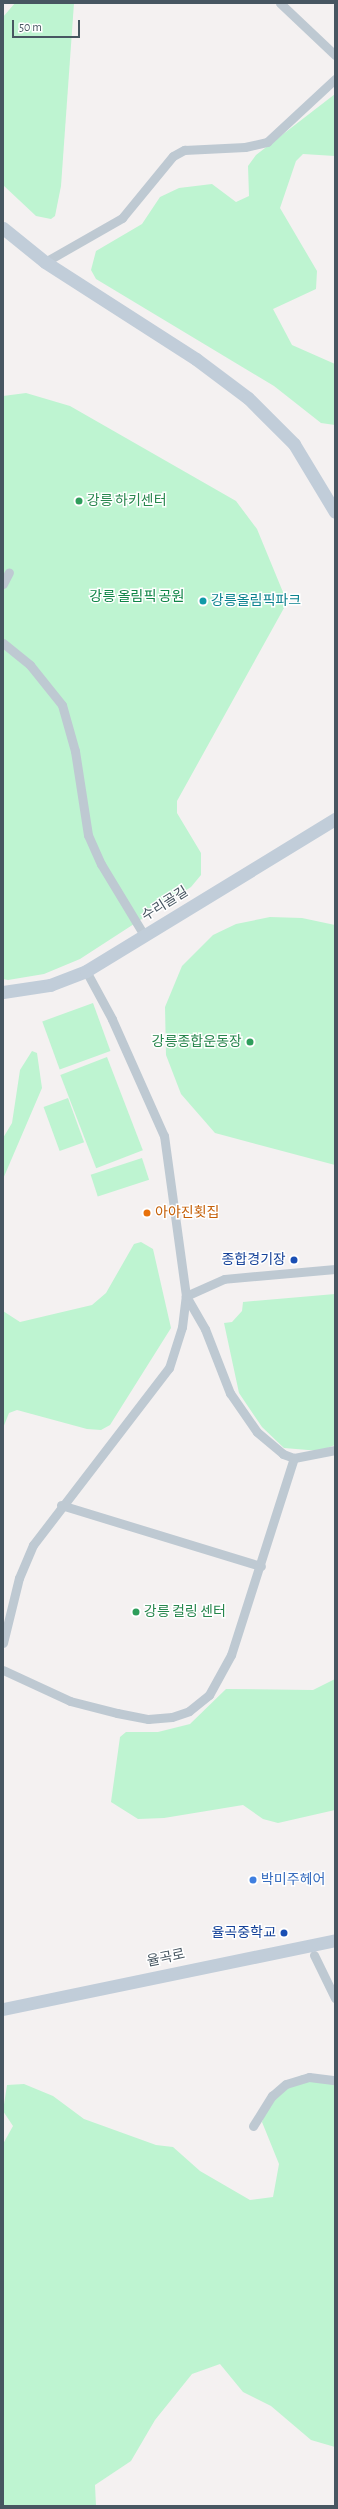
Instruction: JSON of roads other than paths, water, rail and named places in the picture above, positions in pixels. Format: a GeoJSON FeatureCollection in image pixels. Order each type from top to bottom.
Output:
{"type":"FeatureCollection","features":[{"type":"Feature","properties":{"kind":"street"},"geometry":{"type":"LineString","coordinates":[[280,3],[335,55]]}},
{"type":"Feature","properties":{"kind":"street"},"geometry":{"type":"LineString","coordinates":[[45,262],[122,218],[173,156],[184,150],[246,148],[267,142],[335,79]]}},
{"type":"Feature","properties":{"kind":"street"},"geometry":{"type":"LineString","coordinates":[[3,228],[45,262],[196,359],[248,398],[294,444],[335,512]]}},
{"type":"Feature","properties":{"kind":"street"},"geometry":{"type":"LineString","coordinates":[[3,584],[9,572]]}},
{"type":"Feature","properties":{"kind":"street"},"geometry":{"type":"LineString","coordinates":[[3,643],[30,665],[62,705],[75,750],[88,835],[101,864],[144,936]]}},
{"type":"Feature","properties":{"kind":"street","name":"수리골길"},"geometry":{"type":"LineString","coordinates":[[3,992],[50,986],[86,971],[335,819]]}},
{"type":"Feature","properties":{"kind":"street"},"geometry":{"type":"LineString","coordinates":[[3,1643],[26,1560],[61,1505],[169,1368],[182,1327],[186,1296],[164,1136],[112,1019],[86,971]]}},
{"type":"Feature","properties":{"kind":"street"},"geometry":{"type":"LineString","coordinates":[[186,1296],[224,1279],[335,1269]]}},
{"type":"Feature","properties":{"kind":"street"},"geometry":{"type":"LineString","coordinates":[[186,1296],[205,1328],[219,1370],[245,1416],[270,1444],[294,1458],[335,1450]]}},
{"type":"Feature","properties":{"kind":"street"},"geometry":{"type":"LineString","coordinates":[[3,1670],[70,1701],[117,1714],[148,1718],[172,1717],[189,1711],[209,1695],[222,1677],[261,1566],[294,1458]]}},
{"type":"Feature","properties":{"kind":"street"},"geometry":{"type":"LineString","coordinates":[[61,1505],[261,1566]]}},
{"type":"Feature","properties":{"kind":"street","name":"율곡로"},"geometry":{"type":"LineString","coordinates":[[3,2009],[335,1940]]}},
{"type":"Feature","properties":{"kind":"street"},"geometry":{"type":"LineString","coordinates":[[314,1955],[335,1998]]}},
{"type":"Feature","properties":{"kind":"street"},"geometry":{"type":"LineString","coordinates":[[253,2126],[267,2102],[286,2084],[309,2077],[335,2080]]}},
{"type":"Feature","properties":{"kind":"place","name":"강릉 하키센터"},"geometry":{"type":"Point","coordinates":[79,501]}},
{"type":"Feature","properties":{"kind":"place","name":"강릉올림픽파크"},"geometry":{"type":"Point","coordinates":[203,601]}},
{"type":"Feature","properties":{"kind":"place","name":"강릉종합운동장"},"geometry":{"type":"Point","coordinates":[250,1042]}},
{"type":"Feature","properties":{"kind":"place","name":"아야진횟집"},"geometry":{"type":"Point","coordinates":[147,1213]}},
{"type":"Feature","properties":{"kind":"place","name":"종합경기장"},"geometry":{"type":"Point","coordinates":[294,1260]}},
{"type":"Feature","properties":{"kind":"place","name":"강릉 컬링 센터"},"geometry":{"type":"Point","coordinates":[136,1612]}},
{"type":"Feature","properties":{"kind":"place","name":"박미주헤어"},"geometry":{"type":"Point","coordinates":[253,1880]}},
{"type":"Feature","properties":{"kind":"place","name":"율곡중학교"},"geometry":{"type":"Point","coordinates":[284,1933]}},
{"type":"Feature","properties":{"kind":"park label","name":"강릉 올림픽 공원"},"geometry":{"type":"Point","coordinates":[137,597]}}]}
